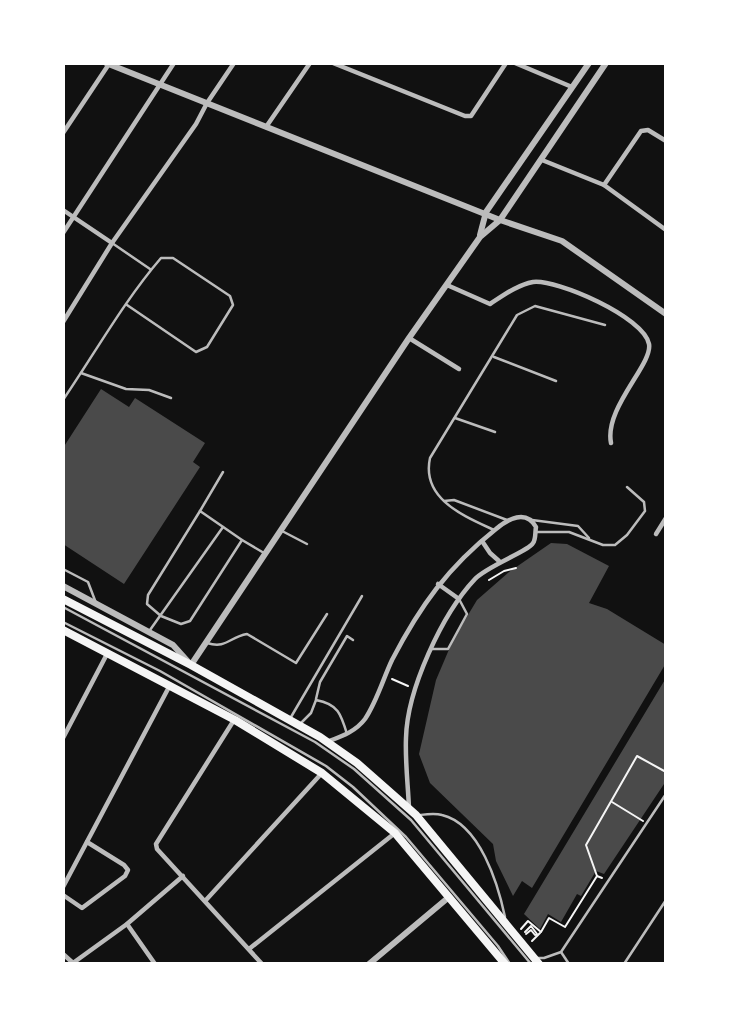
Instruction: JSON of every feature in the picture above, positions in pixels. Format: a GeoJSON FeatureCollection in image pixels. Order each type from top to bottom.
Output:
{"type":"FeatureCollection","features":[{"type":"Feature","properties":{"kind":"main road"},"geometry":{"type":"LineString","coordinates":[[63,598],[191,665],[327,742],[357,763],[413,812],[515,934],[534,962]]}},
{"type":"Feature","properties":{"kind":"main road"},"geometry":{"type":"LineString","coordinates":[[63,630],[234,720],[322,773],[395,833],[452,895],[498,959],[508,964]]}},
{"type":"Feature","properties":{"kind":"street"},"geometry":{"type":"LineString","coordinates":[[63,133],[108,63],[486,212],[500,220],[562,241],[666,314]]}},
{"type":"Feature","properties":{"kind":"street"},"geometry":{"type":"LineString","coordinates":[[63,233],[174,63]]}},
{"type":"Feature","properties":{"kind":"street"},"geometry":{"type":"LineString","coordinates":[[63,322],[112,243],[196,124],[206,103],[234,63]]}},
{"type":"Feature","properties":{"kind":"street"},"geometry":{"type":"LineString","coordinates":[[266,127],[310,63]]}},
{"type":"Feature","properties":{"kind":"street"},"geometry":{"type":"LineString","coordinates":[[333,63],[465,116],[471,116],[506,63]]}},
{"type":"Feature","properties":{"kind":"street"},"geometry":{"type":"LineString","coordinates":[[515,63],[573,88]]}},
{"type":"Feature","properties":{"kind":"street"},"geometry":{"type":"LineString","coordinates":[[480,237],[486,212],[589,63]]}},
{"type":"Feature","properties":{"kind":"street"},"geometry":{"type":"LineString","coordinates":[[63,586],[173,645],[191,665],[409,338],[480,237],[500,220],[606,63]]}},
{"type":"Feature","properties":{"kind":"street"},"geometry":{"type":"LineString","coordinates":[[604,185],[641,131],[648,130],[666,141]]}},
{"type":"Feature","properties":{"kind":"street"},"geometry":{"type":"LineString","coordinates":[[541,160],[604,185],[666,230]]}},
{"type":"Feature","properties":{"kind":"street"},"geometry":{"type":"LineString","coordinates":[[63,210],[112,243]]}},
{"type":"Feature","properties":{"kind":"street"},"geometry":{"type":"LineString","coordinates":[[447,285],[490,304],[518,286],[536,282],[585,296],[620,313],[642,331],[649,344],[647,354],[610,427],[611,443]]}},
{"type":"Feature","properties":{"kind":"street"},"geometry":{"type":"LineString","coordinates":[[409,338],[459,369]]}},
{"type":"Feature","properties":{"kind":"street"},"geometry":{"type":"LineString","coordinates":[[327,742],[347,734],[363,721],[411,625],[438,584],[494,530],[508,521],[522,516],[535,524],[533,543],[529,548],[482,572],[459,599],[431,649],[415,685],[406,737],[413,812]]}},
{"type":"Feature","properties":{"kind":"street"},"geometry":{"type":"LineString","coordinates":[[656,534],[666,518]]}},
{"type":"Feature","properties":{"kind":"street"},"geometry":{"type":"LineString","coordinates":[[482,541],[500,561]]}},
{"type":"Feature","properties":{"kind":"street"},"geometry":{"type":"LineString","coordinates":[[438,584],[459,599]]}},
{"type":"Feature","properties":{"kind":"street"},"geometry":{"type":"LineString","coordinates":[[63,738],[107,654]]}},
{"type":"Feature","properties":{"kind":"street"},"geometry":{"type":"LineString","coordinates":[[63,887],[170,686]]}},
{"type":"Feature","properties":{"kind":"street"},"geometry":{"type":"LineString","coordinates":[[234,720],[156,844],[157,849],[262,964]]}},
{"type":"Feature","properties":{"kind":"street"},"geometry":{"type":"LineString","coordinates":[[206,900],[322,773]]}},
{"type":"Feature","properties":{"kind":"street"},"geometry":{"type":"LineString","coordinates":[[249,949],[395,833]]}},
{"type":"Feature","properties":{"kind":"street"},"geometry":{"type":"LineString","coordinates":[[63,895],[82,908],[125,876],[128,870],[87,842]]}},
{"type":"Feature","properties":{"kind":"street"},"geometry":{"type":"LineString","coordinates":[[63,954],[73,963],[127,924],[183,876]]}},
{"type":"Feature","properties":{"kind":"street"},"geometry":{"type":"LineString","coordinates":[[369,964],[452,895]]}},
{"type":"Feature","properties":{"kind":"street"},"geometry":{"type":"LineString","coordinates":[[127,924],[155,964]]}},
{"type":"Feature","properties":{"kind":"lane"},"geometry":{"type":"LineString","coordinates":[[112,243],[151,270]]}},
{"type":"Feature","properties":{"kind":"lane"},"geometry":{"type":"LineString","coordinates":[[63,400],[127,305],[151,270],[161,258],[173,258],[230,296],[233,305],[207,347],[196,352],[127,305]]}},
{"type":"Feature","properties":{"kind":"lane"},"geometry":{"type":"LineString","coordinates":[[494,530],[456,513],[444,501],[429,482],[427,470],[430,458],[517,315],[535,306],[605,325]]}},
{"type":"Feature","properties":{"kind":"lane"},"geometry":{"type":"LineString","coordinates":[[493,356],[556,381]]}},
{"type":"Feature","properties":{"kind":"lane"},"geometry":{"type":"LineString","coordinates":[[81,373],[126,389],[149,390],[172,398]]}},
{"type":"Feature","properties":{"kind":"lane"},"geometry":{"type":"LineString","coordinates":[[455,418],[495,432]]}},
{"type":"Feature","properties":{"kind":"lane"},"geometry":{"type":"LineString","coordinates":[[223,472],[148,595],[147,604],[161,616],[180,624],[190,621],[242,540]]}},
{"type":"Feature","properties":{"kind":"lane"},"geometry":{"type":"LineString","coordinates":[[535,532],[569,532],[603,545],[615,545],[645,511],[644,502],[627,487]]}},
{"type":"Feature","properties":{"kind":"lane"},"geometry":{"type":"LineString","coordinates":[[444,501],[454,500],[508,521]]}},
{"type":"Feature","properties":{"kind":"lane"},"geometry":{"type":"LineString","coordinates":[[200,511],[265,553]]}},
{"type":"Feature","properties":{"kind":"lane"},"geometry":{"type":"LineString","coordinates":[[530,520],[578,526],[589,538]]}},
{"type":"Feature","properties":{"kind":"lane"},"geometry":{"type":"LineString","coordinates":[[149,632],[223,527]]}},
{"type":"Feature","properties":{"kind":"lane"},"geometry":{"type":"LineString","coordinates":[[280,530],[307,544]]}},
{"type":"Feature","properties":{"kind":"lane"},"geometry":{"type":"LineString","coordinates":[[63,569],[88,582],[96,603]]}},
{"type":"Feature","properties":{"kind":"lane"},"geometry":{"type":"LineString","coordinates":[[289,720],[362,596]]}},
{"type":"Feature","properties":{"kind":"lane"},"geometry":{"type":"LineString","coordinates":[[431,649],[448,649],[467,614],[459,599]]}},
{"type":"Feature","properties":{"kind":"lane"},"geometry":{"type":"LineString","coordinates":[[63,607],[315,742],[354,769],[411,820],[534,962],[561,952],[666,794]]}},
{"type":"Feature","properties":{"kind":"lane"},"geometry":{"type":"LineString","coordinates":[[205,643],[224,645],[247,634],[296,663],[327,614]]}},
{"type":"Feature","properties":{"kind":"lane"},"geometry":{"type":"LineString","coordinates":[[63,622],[160,671],[327,765],[406,837],[508,964]]}},
{"type":"Feature","properties":{"kind":"lane"},"geometry":{"type":"LineString","coordinates":[[299,726],[311,713],[317,687],[347,636],[353,640]]}},
{"type":"Feature","properties":{"kind":"lane"},"geometry":{"type":"LineString","coordinates":[[316,700],[334,706],[341,713],[347,734]]}},
{"type":"Feature","properties":{"kind":"lane"},"geometry":{"type":"LineString","coordinates":[[413,812],[445,815],[468,832],[485,858],[498,887],[506,924]]}},
{"type":"Feature","properties":{"kind":"lane"},"geometry":{"type":"LineString","coordinates":[[624,964],[666,900]]}},
{"type":"Feature","properties":{"kind":"lane"},"geometry":{"type":"LineString","coordinates":[[561,952],[569,964]]}},
{"type":"Feature","properties":{"kind":"path"},"geometry":{"type":"LineString","coordinates":[[489,580],[504,570],[516,568]]}},
{"type":"Feature","properties":{"kind":"path"},"geometry":{"type":"LineString","coordinates":[[392,680],[410,686]]}},
{"type":"Feature","properties":{"kind":"path"},"geometry":{"type":"LineString","coordinates":[[597,876],[586,845],[640,751]]}},
{"type":"Feature","properties":{"kind":"path"},"geometry":{"type":"LineString","coordinates":[[637,756],[666,772]]}},
{"type":"Feature","properties":{"kind":"path"},"geometry":{"type":"LineString","coordinates":[[611,801],[647,823]]}},
{"type":"Feature","properties":{"kind":"path"},"geometry":{"type":"LineString","coordinates":[[597,876],[609,880]]}},
{"type":"Feature","properties":{"kind":"path"},"geometry":{"type":"LineString","coordinates":[[525,947],[541,932],[549,918],[565,927],[597,876]]}},
{"type":"Feature","properties":{"kind":"path"},"geometry":{"type":"LineString","coordinates":[[515,934],[528,921],[541,932]]}},
{"type":"Feature","properties":{"kind":"building"},"geometry":{"type":"Polygon","coordinates":[[[101,389],[129,407],[135,398],[205,443],[193,462],[200,467],[124,584],[63,544],[63,448],[101,389]]]}},
{"type":"Feature","properties":{"kind":"building"},"geometry":{"type":"Polygon","coordinates":[[[551,543],[567,544],[609,566],[589,603],[607,609],[666,645],[666,663],[532,888],[522,881],[513,896],[496,861],[493,844],[430,783],[419,754],[436,680],[453,640],[477,600],[509,572],[551,543]]]}},
{"type":"Feature","properties":{"kind":"building"},"geometry":{"type":"Polygon","coordinates":[[[666,678],[666,781],[604,874],[596,871],[581,896],[577,894],[561,922],[548,914],[540,929],[524,914],[666,678]]]}}]}
